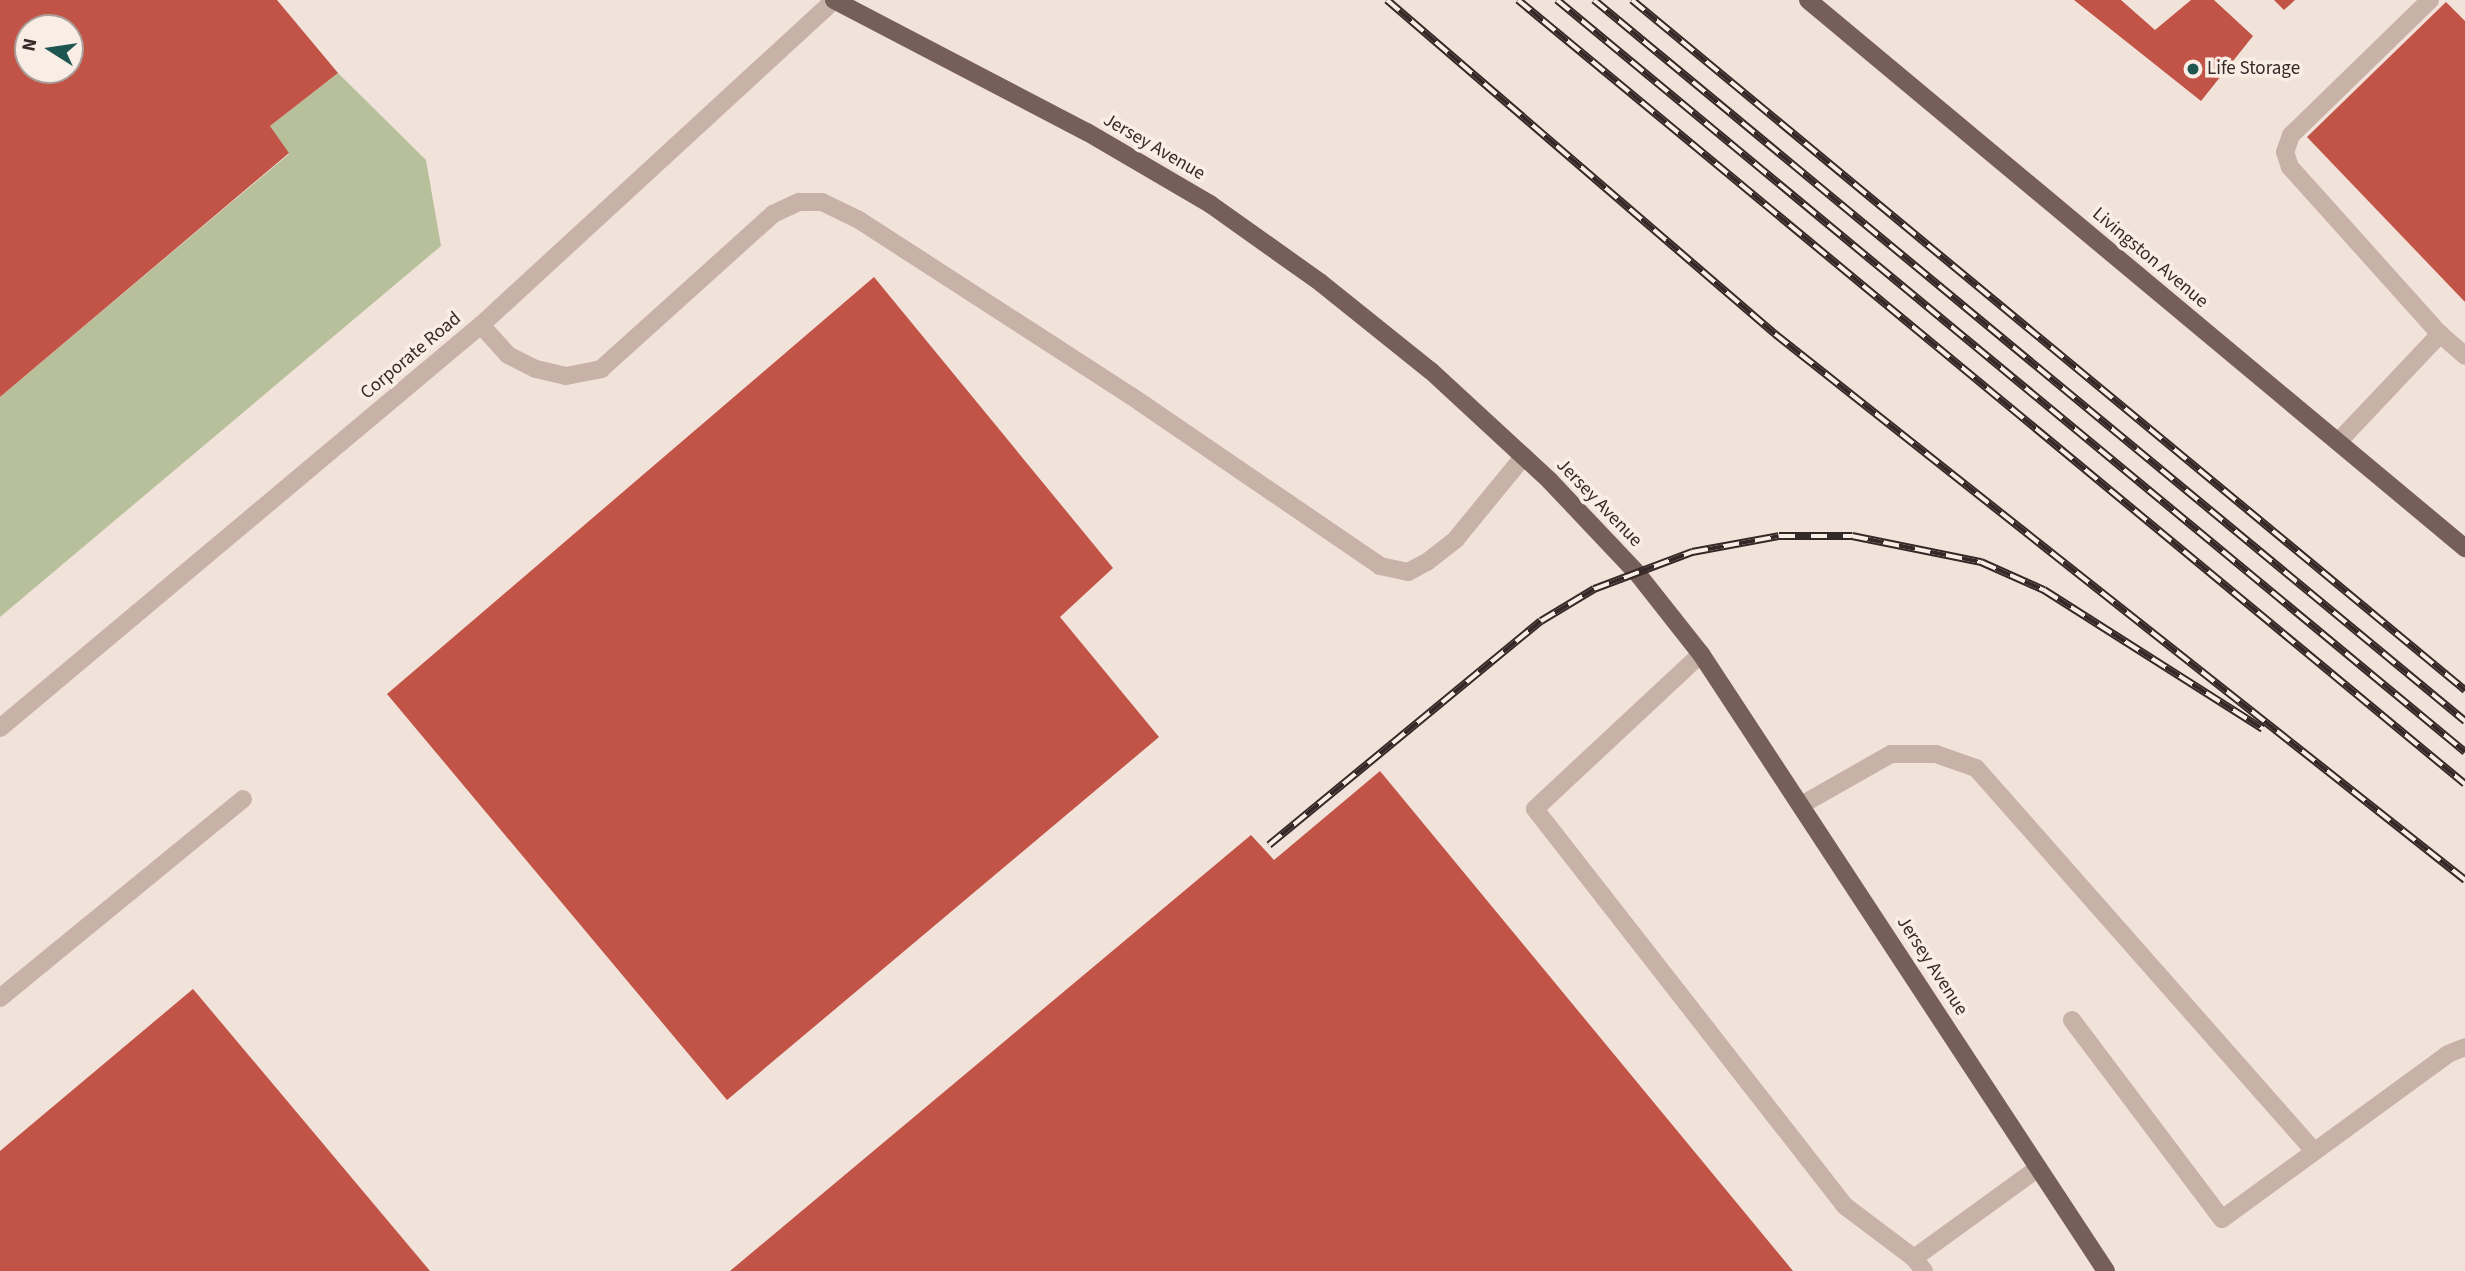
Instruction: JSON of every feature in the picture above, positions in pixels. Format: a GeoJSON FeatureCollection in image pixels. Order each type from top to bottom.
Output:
{"type":"FeatureCollection","features":[{"type":"Feature","properties":{"kind":"main road","name":"Jersey Avenue"},"geometry":{"type":"LineString","coordinates":[[834,0],[1087,132],[1210,204],[1381,329],[1476,408],[1637,573],[1701,654],[1803,804],[2037,1169],[2106,1271]]}},
{"type":"Feature","properties":{"kind":"main road","name":"Livingston Avenue"},"geometry":{"type":"LineString","coordinates":[[1808,0],[2465,548]]}},
{"type":"Feature","properties":{"kind":"street","name":"Corporate Road"},"geometry":{"type":"LineString","coordinates":[[0,728],[481,325],[834,0]]}},
{"type":"Feature","properties":{"kind":"street"},"geometry":{"type":"LineString","coordinates":[[2430,0],[2291,135],[2285,152],[2290,167],[2440,334],[2465,356]]}},
{"type":"Feature","properties":{"kind":"street"},"geometry":{"type":"LineString","coordinates":[[481,325],[508,355],[536,369],[566,376],[601,369],[773,214],[799,202],[822,202],[859,220],[1140,402],[1380,566],[1408,572],[1427,562],[1456,539],[1524,456]]}},
{"type":"Feature","properties":{"kind":"street"},"geometry":{"type":"LineString","coordinates":[[2338,442],[2440,334]]}},
{"type":"Feature","properties":{"kind":"street"},"geometry":{"type":"LineString","coordinates":[[1701,654],[1535,809],[1695,1019],[1845,1206],[1919,1264],[2037,1169]]}},
{"type":"Feature","properties":{"kind":"street"},"geometry":{"type":"LineString","coordinates":[[1803,804],[1891,754],[1936,754],[1976,768],[2314,1151]]}},
{"type":"Feature","properties":{"kind":"street"},"geometry":{"type":"LineString","coordinates":[[0,998],[243,799]]}},
{"type":"Feature","properties":{"kind":"street"},"geometry":{"type":"LineString","coordinates":[[2072,1020],[2222,1219],[2448,1054],[2465,1047]]}},
{"type":"Feature","properties":{"kind":"green space"},"geometry":{"type":"Polygon","coordinates":[[[338,73],[426,160],[441,246],[0,617],[0,397],[289,154],[270,126],[338,73]]]}},
{"type":"Feature","properties":{"kind":"building"},"geometry":{"type":"Polygon","coordinates":[[[0,0],[277,0],[338,73],[270,126],[289,153],[0,397],[0,0]]]}},
{"type":"Feature","properties":{"kind":"building","name":"Life Storage"},"geometry":{"type":"Polygon","coordinates":[[[2074,0],[2121,0],[2155,30],[2191,0],[2214,0],[2253,36],[2201,101],[2074,0]]]}},
{"type":"Feature","properties":{"kind":"building","name":"Life Storage"},"geometry":{"type":"Polygon","coordinates":[[[2274,0],[2295,0],[2284,10],[2274,0]]]}},
{"type":"Feature","properties":{"kind":"building"},"geometry":{"type":"Polygon","coordinates":[[[2446,2],[2465,21],[2465,302],[2307,137],[2446,2]]]}},
{"type":"Feature","properties":{"kind":"building"},"geometry":{"type":"Polygon","coordinates":[[[874,277],[1113,568],[1060,617],[1159,737],[727,1100],[387,694],[874,277]]]}},
{"type":"Feature","properties":{"kind":"building"},"geometry":{"type":"Polygon","coordinates":[[[1380,771],[1793,1271],[730,1271],[1251,835],[1274,860],[1380,771]]]}},
{"type":"Feature","properties":{"kind":"building"},"geometry":{"type":"Polygon","coordinates":[[[193,989],[430,1271],[0,1271],[0,1151],[193,989]]]}},
{"type":"Feature","properties":{"kind":"railway"},"geometry":{"type":"LineString","coordinates":[[1387,0],[1775,334],[2465,880]]}},
{"type":"Feature","properties":{"kind":"railway"},"geometry":{"type":"LineString","coordinates":[[1518,0],[2465,784]]}},
{"type":"Feature","properties":{"kind":"railway"},"geometry":{"type":"LineString","coordinates":[[1557,0],[2465,752]]}},
{"type":"Feature","properties":{"kind":"railway"},"geometry":{"type":"LineString","coordinates":[[1594,0],[2465,721]]}},
{"type":"Feature","properties":{"kind":"railway"},"geometry":{"type":"LineString","coordinates":[[1632,0],[2465,690]]}},
{"type":"Feature","properties":{"kind":"railway"},"geometry":{"type":"LineString","coordinates":[[1269,845],[1541,621],[1594,589],[1692,552],[1779,536],[1852,536],[1981,562],[2044,590],[2263,729]]}},
{"type":"Feature","properties":{"kind":"place","name":"Life Storage"},"geometry":{"type":"Point","coordinates":[2193,69]}}]}
